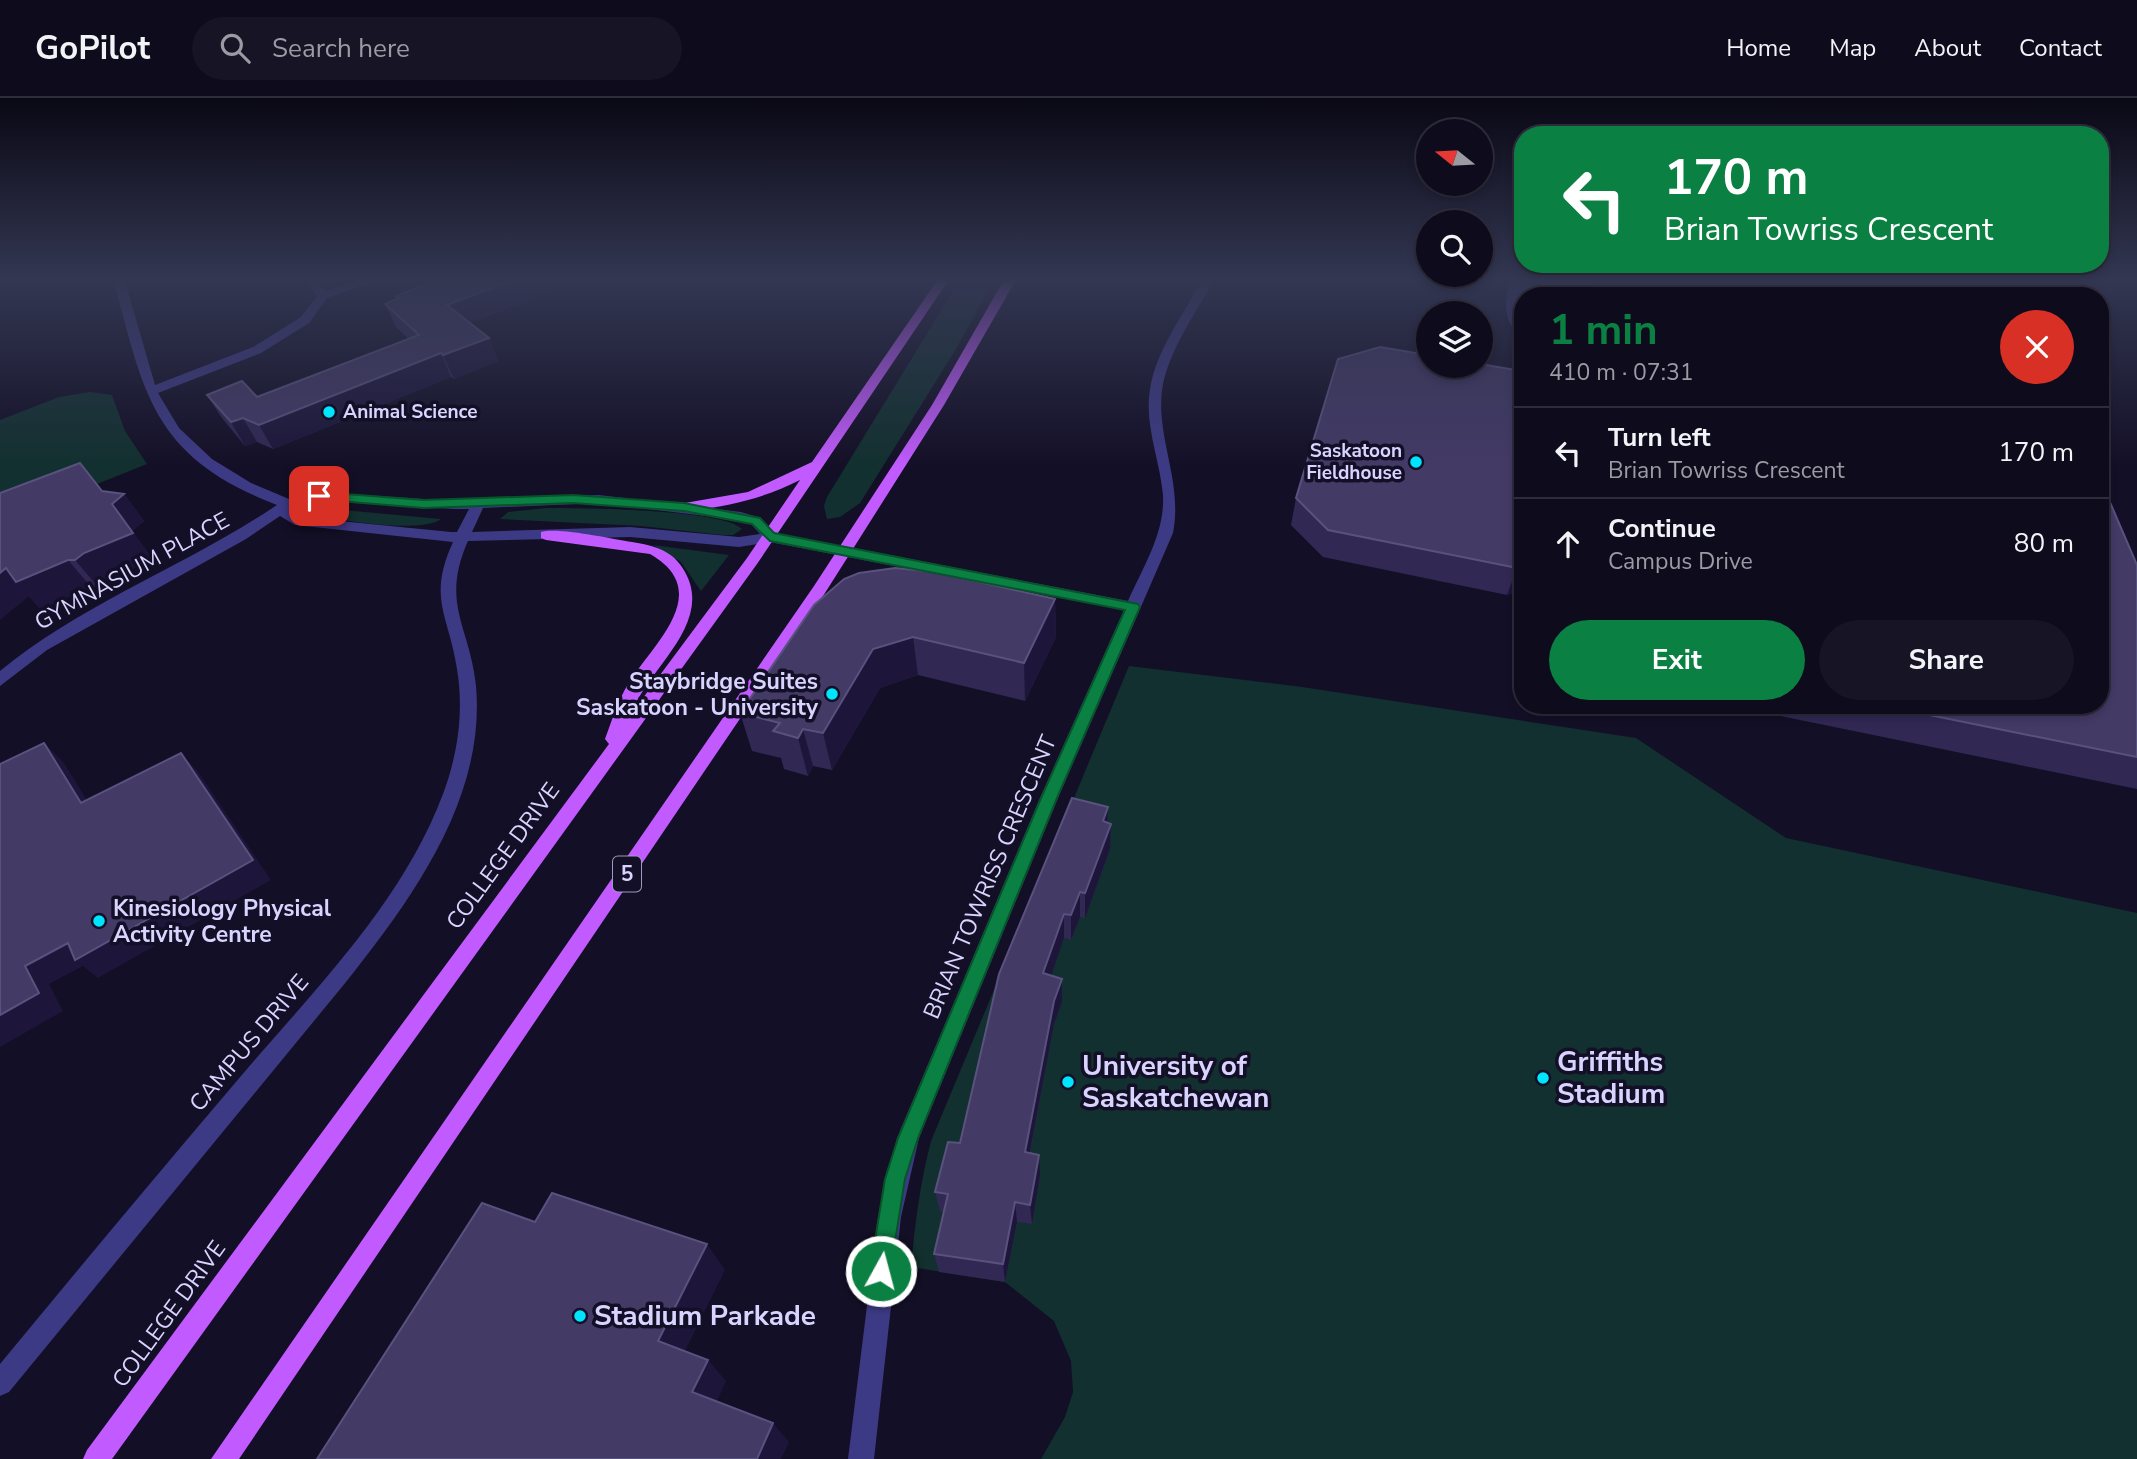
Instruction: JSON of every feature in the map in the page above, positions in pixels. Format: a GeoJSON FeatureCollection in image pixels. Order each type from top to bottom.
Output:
{"type":"FeatureCollection","features":[{"type":"Feature","properties":{"kind":"main road","name":"COLLEGE DRIVE"},"geometry":{"type":"LineString","coordinates":[[96,1459],[770,537],[902,342]]}},
{"type":"Feature","properties":{"kind":"main road","name":"5"},"geometry":{"type":"LineString","coordinates":[[224,1459],[567,962],[845,551],[915,443],[975,342]]}},
{"type":"Feature","properties":{"kind":"main road"},"geometry":{"type":"LineString","coordinates":[[684,507],[752,498],[822,461]]}},
{"type":"Feature","properties":{"kind":"main road"},"geometry":{"type":"LineString","coordinates":[[546,535],[653,550],[664,555],[688,589],[689,599],[681,623],[635,687],[607,757]]}},
{"type":"Feature","properties":{"kind":"street"},"geometry":{"type":"LineString","coordinates":[[137,342],[151,391],[173,432],[187,448],[265,496],[288,504],[319,496],[424,504],[573,499],[684,507],[756,521],[770,537]]}},
{"type":"Feature","properties":{"kind":"street"},"geometry":{"type":"LineString","coordinates":[[151,391],[257,350],[271,342]]}},
{"type":"Feature","properties":{"kind":"street","name":"BRIAN TOWRISS CRESCENT"},"geometry":{"type":"LineString","coordinates":[[861,1459],[887,1221],[901,1158],[1049,798],[1166,533],[1172,507],[1156,402],[1158,381],[1178,342]]}},
{"type":"Feature","properties":{"kind":"street"},"geometry":{"type":"LineString","coordinates":[[288,504],[286,516],[295,522],[462,537],[630,532],[739,542],[770,537],[1133,607]]}},
{"type":"Feature","properties":{"kind":"street","name":"GYMNASIUM PLACE"},"geometry":{"type":"LineString","coordinates":[[0,680],[41,646],[240,536],[288,504]]}},
{"type":"Feature","properties":{"kind":"street","name":"CAMPUS DRIVE"},"geometry":{"type":"LineString","coordinates":[[0,1383],[360,947],[426,855],[453,791],[468,727],[469,696],[466,673],[446,589],[462,537],[478,504]]}},
{"type":"Feature","properties":{"kind":"green space"},"geometry":{"type":"Polygon","coordinates":[[[922,342],[960,342],[860,503],[840,517],[827,519],[824,506],[922,342]]]}},
{"type":"Feature","properties":{"kind":"green space"},"geometry":{"type":"Polygon","coordinates":[[[90,392],[112,395],[125,431],[147,464],[0,523],[0,420],[59,397],[90,392]]]}},
{"type":"Feature","properties":{"kind":"green space"},"geometry":{"type":"Polygon","coordinates":[[[321,508],[441,519],[416,526],[397,526],[339,519],[311,512],[321,508]]]}},
{"type":"Feature","properties":{"kind":"green space"},"geometry":{"type":"Polygon","coordinates":[[[546,508],[618,509],[708,517],[729,522],[742,529],[733,535],[722,535],[641,526],[500,519],[508,512],[546,508]]]}},
{"type":"Feature","properties":{"kind":"green space"},"geometry":{"type":"Polygon","coordinates":[[[653,545],[729,555],[701,591],[681,562],[653,545]]]}},
{"type":"Feature","properties":{"kind":"green space","name":"Griffiths Stadium"},"geometry":{"type":"Polygon","coordinates":[[[1129,666],[1302,687],[1636,738],[1786,838],[2137,913],[2137,1459],[1041,1459],[1065,1417],[1073,1392],[1071,1361],[1054,1321],[1005,1282],[911,1267],[914,1235],[931,1141],[1129,666]]]}},
{"type":"Feature","properties":{"kind":"building"},"geometry":{"type":"Polygon","coordinates":[[[402,342],[479,342],[443,355],[441,353],[259,425],[243,418],[231,422],[207,395],[242,381],[257,397],[402,342]]]}},
{"type":"Feature","properties":{"kind":"building","name":"Saskatoon Fieldhouse"},"geometry":{"type":"Polygon","coordinates":[[[1380,347],[1416,353],[1416,378],[1493,378],[1493,366],[1514,370],[1514,567],[1328,530],[1296,498],[1338,359],[1380,347]]]}},
{"type":"Feature","properties":{"kind":"building"},"geometry":{"type":"Polygon","coordinates":[[[80,463],[102,491],[124,494],[112,504],[133,533],[84,553],[75,560],[68,560],[16,582],[6,568],[0,573],[0,493],[80,463]]]}},
{"type":"Feature","properties":{"kind":"building"},"geometry":{"type":"Polygon","coordinates":[[[2109,500],[2137,565],[2137,757],[1924,714],[2109,714],[2109,500]]]}},
{"type":"Feature","properties":{"kind":"building"},"geometry":{"type":"Polygon","coordinates":[[[895,568],[935,572],[1055,599],[1024,663],[913,637],[873,649],[823,733],[803,729],[798,738],[773,731],[780,723],[740,713],[814,605],[844,579],[859,573],[895,568]]]}},
{"type":"Feature","properties":{"kind":"building","name":"Kinesiology Physical Activity Centre"},"geometry":{"type":"Polygon","coordinates":[[[44,743],[81,803],[181,753],[253,860],[75,960],[68,943],[25,966],[39,993],[0,1015],[0,764],[44,743]]]}},
{"type":"Feature","properties":{"kind":"building"},"geometry":{"type":"Polygon","coordinates":[[[1072,798],[1108,807],[1103,821],[1111,824],[1085,893],[1080,892],[1071,915],[1064,914],[1043,973],[1062,979],[1054,1001],[1025,1152],[1039,1155],[1030,1205],[1015,1202],[1003,1264],[934,1254],[948,1194],[935,1192],[948,1142],[960,1143],[999,974],[1072,798]]]}},
{"type":"Feature","properties":{"kind":"building","name":"Stadium Parkade"},"geometry":{"type":"Polygon","coordinates":[[[552,1193],[707,1244],[658,1341],[708,1360],[692,1392],[773,1423],[757,1459],[317,1459],[482,1203],[535,1222],[552,1193]]]}},
{"type":"Feature","properties":{"kind":"place","name":"Animal Science"},"geometry":{"type":"Point","coordinates":[329,412]}},
{"type":"Feature","properties":{"kind":"place","name":"Saskatoon Fieldhouse"},"geometry":{"type":"Point","coordinates":[1416,462]}},
{"type":"Feature","properties":{"kind":"place","name":"Staybridge Suites Saskatoon - University"},"geometry":{"type":"Point","coordinates":[832,694]}},
{"type":"Feature","properties":{"kind":"place","name":"Kinesiology Physical Activity Centre"},"geometry":{"type":"Point","coordinates":[99,921]}},
{"type":"Feature","properties":{"kind":"place","name":"Griffiths Stadium"},"geometry":{"type":"Point","coordinates":[1543,1078]}},
{"type":"Feature","properties":{"kind":"place","name":"University of Saskatchewan"},"geometry":{"type":"Point","coordinates":[1068,1082]}},
{"type":"Feature","properties":{"kind":"place","name":"Stadium Parkade"},"geometry":{"type":"Point","coordinates":[580,1316]}},
{"type":"Feature","properties":{"kind":"route"},"geometry":{"type":"LineString","coordinates":[[319,496],[424,504],[573,499],[684,507],[756,521],[770,537],[1133,607],[1049,798],[908,1138],[895,1179],[881,1271]]}}]}
